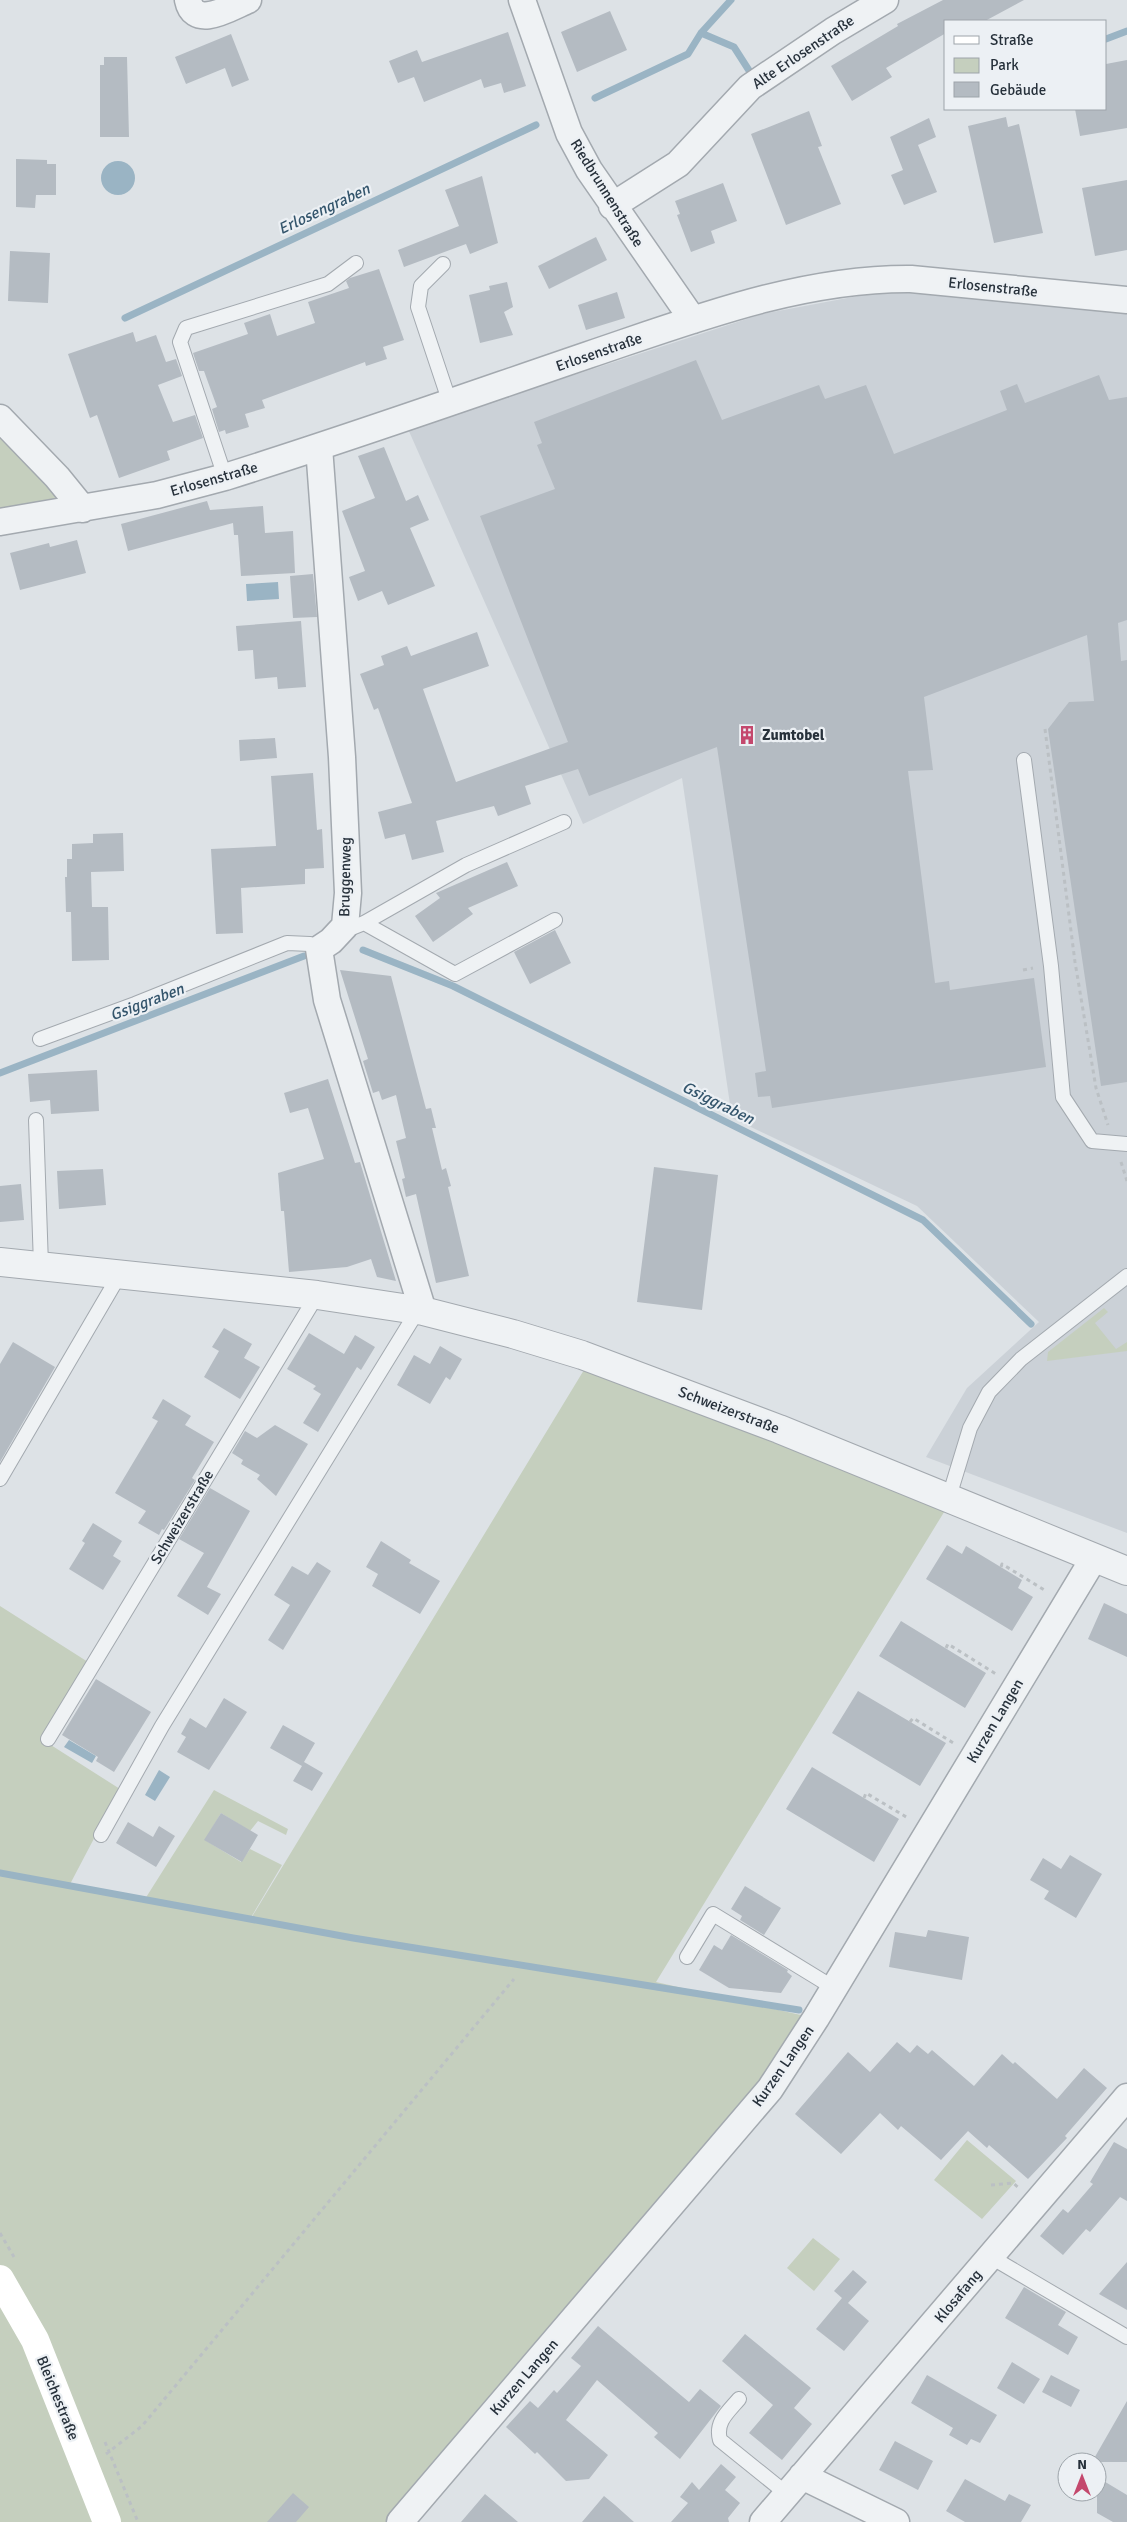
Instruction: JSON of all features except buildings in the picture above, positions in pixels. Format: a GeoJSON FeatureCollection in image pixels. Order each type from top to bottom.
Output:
{"type":"FeatureCollection","features":[{"type":"Feature","properties":{"kind":"main road","name":"Bleichestraße"},"geometry":{"type":"LineString","coordinates":[[0,2279],[35,2340],[107,2522]]}},
{"type":"Feature","properties":{"kind":"street"},"geometry":{"type":"LineString","coordinates":[[188,0],[189,8],[208,17],[248,0]]}},
{"type":"Feature","properties":{"kind":"street","name":"Riedbrunnenstraße"},"geometry":{"type":"LineString","coordinates":[[522,0],[569,133],[589,170],[612,206],[692,320]]}},
{"type":"Feature","properties":{"kind":"street","name":"Alte Erlosenstraße"},"geometry":{"type":"LineString","coordinates":[[612,206],[678,164],[750,87],[833,31],[885,0]]}},
{"type":"Feature","properties":{"kind":"street","name":"Erlosenstraße"},"geometry":{"type":"LineString","coordinates":[[0,522],[157,495],[226,477],[692,320],[828,285],[881,279],[962,283],[1127,300]]}},
{"type":"Feature","properties":{"kind":"street"},"geometry":{"type":"LineString","coordinates":[[0,418],[57,478],[83,509]]}},
{"type":"Feature","properties":{"kind":"street","name":"Bruggenweg"},"geometry":{"type":"LineString","coordinates":[[319,447],[342,756],[347,864],[354,924],[319,949]]}},
{"type":"Feature","properties":{"kind":"street"},"geometry":{"type":"LineString","coordinates":[[319,949],[327,1000],[420,1311]]}},
{"type":"Feature","properties":{"kind":"street","name":"Schweizerstraße"},"geometry":{"type":"LineString","coordinates":[[0,1262],[317,1295],[420,1311],[513,1334],[582,1355],[779,1429],[1127,1571]]}},
{"type":"Feature","properties":{"kind":"street","name":"Kurzen Langen"},"geometry":{"type":"LineString","coordinates":[[400,2522],[770,2089],[834,1988],[1094,1558]]}},
{"type":"Feature","properties":{"kind":"street","name":"Klosafang"},"geometry":{"type":"LineString","coordinates":[[763,2522],[1123,2107]]}},
{"type":"Feature","properties":{"kind":"street"},"geometry":{"type":"LineString","coordinates":[[794,2485],[896,2522]]}},
{"type":"Feature","properties":{"kind":"lane"},"geometry":{"type":"LineString","coordinates":[[226,477],[180,342],[186,328],[328,284],[356,262]]}},
{"type":"Feature","properties":{"kind":"lane"},"geometry":{"type":"LineString","coordinates":[[443,264],[421,286],[418,307],[450,403]]}},
{"type":"Feature","properties":{"kind":"lane"},"geometry":{"type":"LineString","coordinates":[[1024,760],[1051,966],[1064,1097],[1092,1141],[1127,1144]]}},
{"type":"Feature","properties":{"kind":"lane"},"geometry":{"type":"LineString","coordinates":[[354,924],[466,865],[564,822]]}},
{"type":"Feature","properties":{"kind":"lane"},"geometry":{"type":"LineString","coordinates":[[354,924],[455,974],[555,920]]}},
{"type":"Feature","properties":{"kind":"lane"},"geometry":{"type":"LineString","coordinates":[[40,1039],[135,1004],[287,943],[310,944],[319,949]]}},
{"type":"Feature","properties":{"kind":"lane"},"geometry":{"type":"LineString","coordinates":[[36,1120],[41,1265]]}},
{"type":"Feature","properties":{"kind":"lane"},"geometry":{"type":"LineString","coordinates":[[0,1479],[120,1274]]}},
{"type":"Feature","properties":{"kind":"lane"},"geometry":{"type":"LineString","coordinates":[[949,1497],[970,1428],[989,1392],[1021,1358],[1127,1276]]}},
{"type":"Feature","properties":{"kind":"lane","name":"Schweizerstraße"},"geometry":{"type":"LineString","coordinates":[[48,1739],[317,1295]]}},
{"type":"Feature","properties":{"kind":"lane"},"geometry":{"type":"LineString","coordinates":[[101,1835],[162,1726],[420,1311]]}},
{"type":"Feature","properties":{"kind":"lane"},"geometry":{"type":"LineString","coordinates":[[687,1957],[713,1914],[834,1988]]}},
{"type":"Feature","properties":{"kind":"lane"},"geometry":{"type":"LineString","coordinates":[[991,2257],[1127,2337]]}},
{"type":"Feature","properties":{"kind":"lane"},"geometry":{"type":"LineString","coordinates":[[739,2399],[720,2421],[717,2431],[720,2440],[794,2485]]}},
{"type":"Feature","properties":{"kind":"path"},"geometry":{"type":"LineString","coordinates":[[1045,729],[1075,962],[1096,1088]]}},
{"type":"Feature","properties":{"kind":"path"},"geometry":{"type":"LineString","coordinates":[[1001,1567],[1002,1564],[1066,1603]]}},
{"type":"Feature","properties":{"kind":"path"},"geometry":{"type":"LineString","coordinates":[[946,1648],[948,1644],[1016,1686]]}},
{"type":"Feature","properties":{"kind":"path"},"geometry":{"type":"LineString","coordinates":[[910,1722],[913,1718],[974,1756]]}},
{"type":"Feature","properties":{"kind":"path"},"geometry":{"type":"LineString","coordinates":[[864,1798],[866,1793],[929,1831]]}},
{"type":"Feature","properties":{"kind":"path"},"geometry":{"type":"LineString","coordinates":[[84,2463],[110,2453],[142,2426],[514,1979]]}},
{"type":"Feature","properties":{"kind":"shaded area"},"geometry":{"type":"Polygon","coordinates":[[[890,290],[1127,311],[1127,1533],[926,1457],[967,1388],[1039,1322],[917,1206],[732,1118],[682,778],[583,824],[408,429],[762,314],[890,290]]]}},
{"type":"Feature","properties":{"kind":"green space"},"geometry":{"type":"Polygon","coordinates":[[[0,435],[64,502],[0,514],[0,435]]]}},
{"type":"Feature","properties":{"kind":"green space"},"geometry":{"type":"Polygon","coordinates":[[[1104,1308],[1108,1312],[1095,1323],[1116,1349],[1127,1342],[1127,1351],[1047,1361],[1048,1352],[1104,1308]]]}},
{"type":"Feature","properties":{"kind":"green space"},"geometry":{"type":"Polygon","coordinates":[[[587,1365],[949,1504],[656,1982],[814,2018],[388,2522],[0,2522],[0,1606],[88,1662],[43,1740],[120,1789],[68,1888],[250,1920],[587,1365]]]}},
{"type":"Feature","properties":{"kind":"green space"},"geometry":{"type":"Polygon","coordinates":[[[214,1790],[288,1829],[286,1835],[258,1821],[250,1831],[221,1813],[205,1840],[241,1862],[250,1849],[282,1865],[250,1919],[145,1899],[214,1790]]]}},
{"type":"Feature","properties":{"kind":"green space"},"geometry":{"type":"Polygon","coordinates":[[[967,2140],[1016,2181],[982,2219],[934,2180],[967,2140]]]}},
{"type":"Feature","properties":{"kind":"green space"},"geometry":{"type":"Polygon","coordinates":[[[813,2238],[840,2259],[814,2291],[787,2268],[813,2238]]]}},
{"type":"Feature","properties":{"kind":"water"},"geometry":{"type":"Polygon","coordinates":[[[118,161],[130,166],[135,178],[130,190],[118,195],[106,190],[101,178],[106,166],[118,161]]]}},
{"type":"Feature","properties":{"kind":"water"},"geometry":{"type":"Polygon","coordinates":[[[278,582],[279,599],[247,601],[246,584],[278,582]]]}},
{"type":"Feature","properties":{"kind":"water"},"geometry":{"type":"Polygon","coordinates":[[[69,1740],[96,1756],[92,1763],[64,1747],[69,1740]]]}},
{"type":"Feature","properties":{"kind":"water"},"geometry":{"type":"Polygon","coordinates":[[[159,1770],[170,1777],[155,1801],[145,1795],[159,1770]]]}},
{"type":"Feature","properties":{"kind":"waterway","name":"Erlosengraben"},"geometry":{"type":"LineString","coordinates":[[595,98],[688,54],[701,33],[731,0]]}},
{"type":"Feature","properties":{"kind":"waterway"},"geometry":{"type":"LineString","coordinates":[[1107,39],[1127,31]]}},
{"type":"Feature","properties":{"kind":"waterway"},"geometry":{"type":"LineString","coordinates":[[701,33],[734,47],[750,72]]}},
{"type":"Feature","properties":{"kind":"waterway","name":"Erlosengraben"},"geometry":{"type":"LineString","coordinates":[[125,318],[536,125]]}},
{"type":"Feature","properties":{"kind":"waterway","name":"Gsiggraben"},"geometry":{"type":"LineString","coordinates":[[363,950],[453,986],[923,1220],[1031,1324]]}},
{"type":"Feature","properties":{"kind":"waterway","name":"Gsiggraben"},"geometry":{"type":"LineString","coordinates":[[0,1073],[304,956]]}},
{"type":"Feature","properties":{"kind":"waterway"},"geometry":{"type":"LineString","coordinates":[[0,1873],[353,1938],[799,2010]]}},
{"type":"Feature","properties":{"kind":"place","name":"Zumtobel"},"geometry":{"type":"Point","coordinates":[747,735]}}]}
